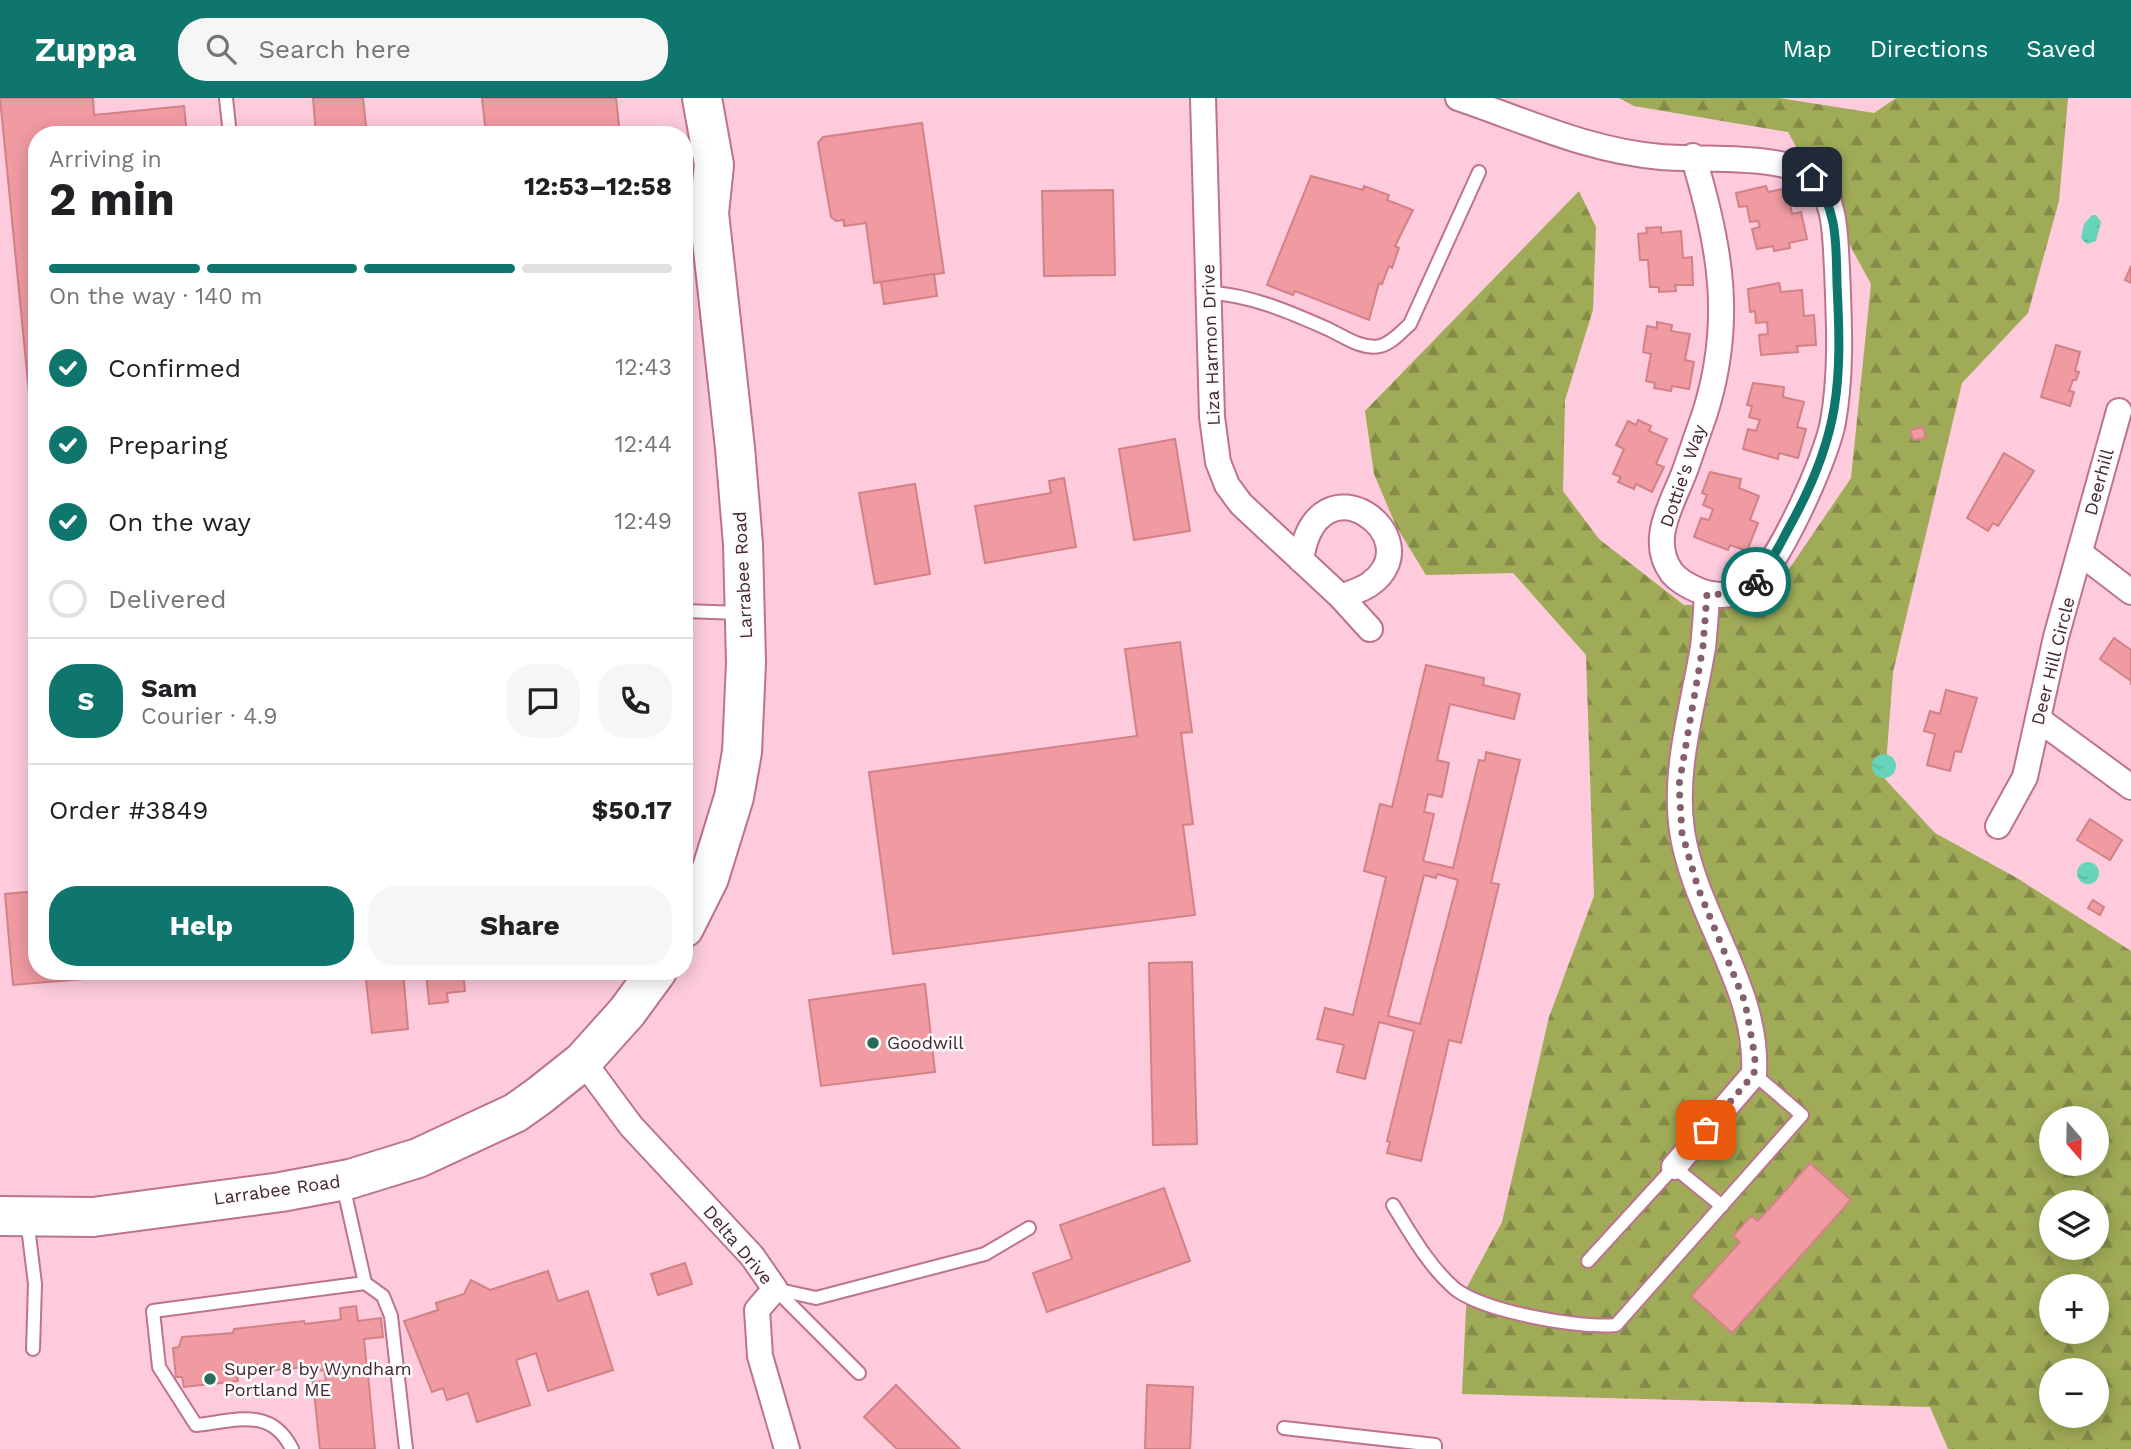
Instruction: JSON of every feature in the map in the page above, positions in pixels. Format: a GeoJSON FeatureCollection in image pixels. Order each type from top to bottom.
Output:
{"type":"FeatureCollection","features":[{"type":"Feature","properties":{"kind":"main road","name":"Larrabee Road"},"geometry":{"type":"LineString","coordinates":[[678,98],[683,126]]}},
{"type":"Feature","properties":{"kind":"main road","name":"Larrabee Road"},"geometry":{"type":"LineString","coordinates":[[693,910],[709,878],[734,797],[743,741],[745,613],[736,462],[709,213],[714,164],[702,98]]}},
{"type":"Feature","properties":{"kind":"main road","name":"Larrabee Road"},"geometry":{"type":"LineString","coordinates":[[693,183],[709,213]]}},
{"type":"Feature","properties":{"kind":"main road","name":"Larrabee Road"},"geometry":{"type":"LineString","coordinates":[[10,1231],[77,1217],[281,1192],[342,1181],[418,1158],[515,1113],[583,1061],[627,1012],[650,980]]}},
{"type":"Feature","properties":{"kind":"street","name":"Liza Harmon Drive"},"geometry":{"type":"LineString","coordinates":[[1203,98],[1212,417],[1218,462],[1227,485],[1241,504],[1341,597],[1370,629]]}},
{"type":"Feature","properties":{"kind":"street"},"geometry":{"type":"LineString","coordinates":[[1458,98],[1591,146],[1667,158],[1693,156],[1796,167],[1812,177],[1826,194],[1832,217],[1840,332],[1839,379],[1833,423],[1822,463],[1805,499],[1757,581],[1742,591],[1725,595],[1707,594],[1703,646],[1679,785],[1682,833],[1698,888],[1745,1002],[1753,1033],[1754,1074],[1674,1167]]}},
{"type":"Feature","properties":{"kind":"street","name":"Dottie's Way"},"geometry":{"type":"LineString","coordinates":[[1693,156],[1711,213],[1722,330],[1717,374],[1691,454],[1668,510],[1662,530],[1662,552],[1672,573],[1689,587],[1707,594]]}},
{"type":"Feature","properties":{"kind":"street","name":"Deerhill"},"geometry":{"type":"LineString","coordinates":[[2080,553],[2119,411]]}},
{"type":"Feature","properties":{"kind":"street"},"geometry":{"type":"LineString","coordinates":[[1301,560],[1309,528],[1329,510],[1357,509],[1380,524],[1386,536],[1386,564],[1369,585],[1341,597]]}},
{"type":"Feature","properties":{"kind":"street"},"geometry":{"type":"LineString","coordinates":[[2080,553],[2131,592]]}},
{"type":"Feature","properties":{"kind":"street","name":"Deer Hill Circle"},"geometry":{"type":"LineString","coordinates":[[1998,826],[2025,777],[2056,637],[2080,553]]}},
{"type":"Feature","properties":{"kind":"street"},"geometry":{"type":"LineString","coordinates":[[2038,719],[2131,786]]}},
{"type":"Feature","properties":{"kind":"street","name":"Delta Drive"},"geometry":{"type":"LineString","coordinates":[[583,1061],[631,1126],[751,1256],[775,1289]]}},
{"type":"Feature","properties":{"kind":"street"},"geometry":{"type":"LineString","coordinates":[[775,1289],[757,1310],[760,1356],[787,1449]]}},
{"type":"Feature","properties":{"kind":"lane"},"geometry":{"type":"LineString","coordinates":[[226,98],[229,126]]}},
{"type":"Feature","properties":{"kind":"lane"},"geometry":{"type":"LineString","coordinates":[[1209,293],[1231,293],[1329,330],[1353,342],[1378,347],[1393,340],[1410,324],[1479,172]]}},
{"type":"Feature","properties":{"kind":"lane"},"geometry":{"type":"LineString","coordinates":[[693,611],[745,613]]}},
{"type":"Feature","properties":{"kind":"lane"},"geometry":{"type":"LineString","coordinates":[[1393,1205],[1434,1269],[1457,1290],[1503,1310],[1599,1327],[1616,1325],[1625,1319],[1802,1115],[1754,1074]]}},
{"type":"Feature","properties":{"kind":"lane"},"geometry":{"type":"LineString","coordinates":[[1588,1261],[1674,1167],[1722,1206]]}},
{"type":"Feature","properties":{"kind":"lane"},"geometry":{"type":"LineString","coordinates":[[342,1181],[365,1283],[383,1296],[391,1316],[406,1449]]}},
{"type":"Feature","properties":{"kind":"lane","name":"Delta Drive"},"geometry":{"type":"LineString","coordinates":[[775,1289],[816,1298],[985,1254],[1028,1228]]}},
{"type":"Feature","properties":{"kind":"lane"},"geometry":{"type":"LineString","coordinates":[[10,1231],[35,1284],[33,1349]]}},
{"type":"Feature","properties":{"kind":"lane"},"geometry":{"type":"LineString","coordinates":[[292,1449],[276,1427],[260,1418],[196,1425],[159,1367],[153,1311],[365,1283]]}},
{"type":"Feature","properties":{"kind":"lane"},"geometry":{"type":"LineString","coordinates":[[775,1289],[859,1373]]}},
{"type":"Feature","properties":{"kind":"lane"},"geometry":{"type":"LineString","coordinates":[[1284,1428],[1435,1445],[1435,1449]]}},
{"type":"Feature","properties":{"kind":"green space"},"geometry":{"type":"Polygon","coordinates":[[[1619,98],[1779,98],[1874,113],[1896,98],[2068,98],[2059,201],[2028,313],[1962,383],[1893,672],[1885,779],[1935,833],[2017,878],[2131,951],[2131,1449],[1948,1449],[1930,1407],[1462,1394],[1467,1287],[1502,1222],[1549,1017],[1594,896],[1586,655],[1513,573],[1426,575],[1396,526],[1374,474],[1365,411],[1579,191],[1596,227],[1593,310],[1565,400],[1563,491],[1599,539],[1684,605],[1766,603],[1851,478],[1871,284],[1788,132],[1634,106],[1619,98]]]}},
{"type":"Feature","properties":{"kind":"water"},"geometry":{"type":"Polygon","coordinates":[[[2092,215],[2096,215],[2101,222],[2096,241],[2087,244],[2081,238],[2084,224],[2092,215]]]}},
{"type":"Feature","properties":{"kind":"water"},"geometry":{"type":"Polygon","coordinates":[[[1884,754],[1893,757],[1896,766],[1893,775],[1884,778],[1875,775],[1872,766],[1875,757],[1884,754]]]}},
{"type":"Feature","properties":{"kind":"water"},"geometry":{"type":"Polygon","coordinates":[[[2088,862],[2096,865],[2099,873],[2096,881],[2088,884],[2080,881],[2077,873],[2080,865],[2088,862]]]}},
{"type":"Feature","properties":{"kind":"building"},"geometry":{"type":"Polygon","coordinates":[[[0,98],[93,98],[94,115],[184,106],[186,126],[28,126],[28,383],[0,98]]]}},
{"type":"Feature","properties":{"kind":"building"},"geometry":{"type":"Polygon","coordinates":[[[313,98],[363,98],[366,126],[315,126],[313,98]]]}},
{"type":"Feature","properties":{"kind":"building"},"geometry":{"type":"Polygon","coordinates":[[[482,98],[616,98],[619,126],[485,126],[482,98]]]}},
{"type":"Feature","properties":{"kind":"building"},"geometry":{"type":"Polygon","coordinates":[[[922,123],[944,273],[874,283],[866,223],[844,226],[844,220],[836,221],[831,217],[818,143],[823,137],[922,123]]]}},
{"type":"Feature","properties":{"kind":"building"},"geometry":{"type":"Polygon","coordinates":[[[1311,176],[1363,190],[1364,186],[1389,195],[1387,200],[1413,210],[1395,246],[1399,248],[1392,268],[1389,266],[1382,284],[1379,283],[1369,320],[1295,291],[1293,295],[1267,285],[1311,176]]]}},
{"type":"Feature","properties":{"kind":"building"},"geometry":{"type":"Polygon","coordinates":[[[1766,186],[1768,192],[1787,188],[1792,214],[1801,212],[1807,239],[1789,243],[1790,248],[1774,251],[1773,246],[1757,249],[1752,229],[1760,227],[1758,221],[1750,222],[1747,206],[1739,207],[1736,193],[1766,186]]]}},
{"type":"Feature","properties":{"kind":"building"},"geometry":{"type":"Polygon","coordinates":[[[1113,190],[1115,275],[1044,276],[1042,191],[1113,190]]]}},
{"type":"Feature","properties":{"kind":"building"},"geometry":{"type":"Polygon","coordinates":[[[1661,227],[1661,233],[1681,231],[1683,258],[1692,257],[1693,285],[1675,285],[1676,291],[1659,292],[1659,287],[1650,287],[1648,260],[1640,260],[1638,234],[1647,233],[1646,228],[1661,227]]]}},
{"type":"Feature","properties":{"kind":"building"},"geometry":{"type":"Polygon","coordinates":[[[2131,266],[2131,283],[2125,280],[2131,266]]]}},
{"type":"Feature","properties":{"kind":"building"},"geometry":{"type":"Polygon","coordinates":[[[934,274],[937,296],[884,304],[881,282],[934,274]]]}},
{"type":"Feature","properties":{"kind":"building"},"geometry":{"type":"Polygon","coordinates":[[[1779,283],[1781,292],[1802,290],[1804,316],[1814,315],[1816,345],[1797,346],[1798,352],[1761,355],[1759,335],[1768,334],[1767,322],[1756,323],[1755,311],[1750,312],[1748,289],[1779,283]]]}},
{"type":"Feature","properties":{"kind":"building"},"geometry":{"type":"Polygon","coordinates":[[[1657,322],[1672,325],[1671,331],[1690,334],[1685,360],[1694,362],[1689,389],[1672,386],[1671,391],[1654,388],[1655,383],[1646,381],[1651,354],[1643,352],[1647,326],[1657,328],[1657,322]]]}},
{"type":"Feature","properties":{"kind":"building"},"geometry":{"type":"Polygon","coordinates":[[[2056,345],[2080,352],[2075,371],[2079,372],[2069,391],[2074,392],[2070,406],[2041,397],[2056,345]]]}},
{"type":"Feature","properties":{"kind":"building"},"geometry":{"type":"Polygon","coordinates":[[[1753,383],[1784,387],[1783,397],[1804,402],[1797,427],[1806,429],[1798,458],[1779,453],[1778,459],[1743,449],[1748,429],[1756,431],[1760,420],[1749,417],[1752,406],[1747,405],[1753,383]]]}},
{"type":"Feature","properties":{"kind":"building"},"geometry":{"type":"Polygon","coordinates":[[[1638,420],[1651,426],[1649,431],[1667,439],[1656,464],[1664,467],[1652,492],[1636,484],[1634,489],[1618,482],[1621,477],[1613,474],[1624,449],[1616,445],[1628,421],[1636,425],[1638,420]]]}},
{"type":"Feature","properties":{"kind":"building"},"geometry":{"type":"Polygon","coordinates":[[[1923,427],[1926,438],[1913,440],[1910,430],[1923,427]]]}},
{"type":"Feature","properties":{"kind":"building"},"geometry":{"type":"Polygon","coordinates":[[[1175,439],[1190,531],[1134,540],[1119,449],[1175,439]]]}},
{"type":"Feature","properties":{"kind":"building"},"geometry":{"type":"Polygon","coordinates":[[[2004,453],[2034,471],[1998,526],[1993,523],[1988,531],[1967,518],[2004,453]]]}},
{"type":"Feature","properties":{"kind":"building"},"geometry":{"type":"Polygon","coordinates":[[[1710,472],[1741,479],[1739,488],[1759,496],[1750,520],[1758,523],[1747,551],[1730,545],[1728,550],[1694,537],[1701,518],[1709,520],[1713,509],[1703,505],[1707,495],[1702,493],[1710,472]]]}},
{"type":"Feature","properties":{"kind":"building"},"geometry":{"type":"Polygon","coordinates":[[[1064,478],[1076,547],[985,563],[975,506],[1051,493],[1049,481],[1064,478]]]}},
{"type":"Feature","properties":{"kind":"building"},"geometry":{"type":"Polygon","coordinates":[[[915,484],[930,574],[875,584],[859,493],[915,484]]]}},
{"type":"Feature","properties":{"kind":"building"},"geometry":{"type":"Polygon","coordinates":[[[2114,638],[2131,650],[2131,681],[2100,659],[2114,638]]]}},
{"type":"Feature","properties":{"kind":"building"},"geometry":{"type":"Polygon","coordinates":[[[1180,642],[1192,732],[1181,733],[1193,824],[1183,825],[1195,915],[893,954],[869,772],[1137,736],[1125,649],[1180,642]]]}},
{"type":"Feature","properties":{"kind":"building"},"geometry":{"type":"Polygon","coordinates":[[[1426,665],[1484,678],[1483,685],[1520,694],[1514,719],[1450,704],[1437,760],[1449,763],[1442,797],[1428,794],[1424,812],[1434,814],[1423,861],[1453,868],[1479,760],[1485,761],[1486,752],[1520,760],[1491,883],[1499,884],[1461,1043],[1449,1040],[1421,1161],[1387,1153],[1390,1142],[1387,1141],[1414,1031],[1379,1022],[1365,1079],[1337,1072],[1344,1045],[1317,1039],[1325,1008],[1353,1015],[1386,877],[1364,871],[1380,804],[1392,807],[1426,665]],[[1437,874],[1436,878],[1424,875],[1388,1016],[1420,1024],[1458,880],[1437,874]]]}},
{"type":"Feature","properties":{"kind":"building"},"geometry":{"type":"Polygon","coordinates":[[[1946,690],[1977,698],[1961,752],[1955,751],[1950,771],[1927,765],[1935,734],[1924,731],[1930,711],[1940,714],[1946,690]]]}},
{"type":"Feature","properties":{"kind":"building"},"geometry":{"type":"Polygon","coordinates":[[[2090,819],[2122,840],[2110,860],[2077,840],[2090,819]]]}},
{"type":"Feature","properties":{"kind":"building"},"geometry":{"type":"Polygon","coordinates":[[[28,892],[28,980],[71,980],[13,985],[5,894],[28,892]]]}},
{"type":"Feature","properties":{"kind":"building"},"geometry":{"type":"Polygon","coordinates":[[[2093,900],[2104,907],[2100,915],[2088,908],[2093,900]]]}},
{"type":"Feature","properties":{"kind":"building"},"geometry":{"type":"Polygon","coordinates":[[[1192,962],[1197,1144],[1153,1145],[1149,963],[1192,962]]]}},
{"type":"Feature","properties":{"kind":"building"},"geometry":{"type":"Polygon","coordinates":[[[366,980],[404,980],[408,1029],[372,1033],[366,980]]]}},
{"type":"Feature","properties":{"kind":"building"},"geometry":{"type":"Polygon","coordinates":[[[427,980],[464,980],[465,991],[447,993],[448,1002],[429,1004],[427,980]]]}},
{"type":"Feature","properties":{"kind":"building","name":"Goodwill"},"geometry":{"type":"Polygon","coordinates":[[[925,984],[935,1072],[821,1086],[809,1000],[925,984]]]}},
{"type":"Feature","properties":{"kind":"building"},"geometry":{"type":"Polygon","coordinates":[[[1810,1163],[1851,1200],[1732,1333],[1691,1296],[1740,1242],[1733,1236],[1751,1216],[1758,1221],[1810,1163]]]}},
{"type":"Feature","properties":{"kind":"building"},"geometry":{"type":"Polygon","coordinates":[[[1164,1188],[1190,1261],[1047,1312],[1033,1273],[1072,1259],[1060,1225],[1164,1188]]]}},
{"type":"Feature","properties":{"kind":"building"},"geometry":{"type":"Polygon","coordinates":[[[685,1263],[692,1284],[658,1295],[651,1274],[685,1263]]]}},
{"type":"Feature","properties":{"kind":"building"},"geometry":{"type":"Polygon","coordinates":[[[548,1271],[558,1301],[588,1291],[613,1370],[548,1391],[536,1353],[516,1360],[530,1405],[477,1422],[468,1393],[447,1400],[443,1388],[432,1392],[404,1321],[438,1310],[436,1303],[464,1294],[471,1280],[490,1290],[548,1271]]]}},
{"type":"Feature","properties":{"kind":"building","name":"Super 8 by Wyndham Portland ME"},"geometry":{"type":"Polygon","coordinates":[[[356,1306],[358,1321],[381,1318],[383,1337],[364,1339],[367,1369],[344,1371],[344,1377],[368,1374],[375,1449],[320,1449],[313,1382],[326,1381],[324,1370],[307,1372],[306,1367],[237,1374],[238,1381],[184,1387],[182,1377],[176,1377],[173,1348],[179,1347],[182,1337],[233,1333],[234,1329],[304,1321],[305,1324],[338,1320],[341,1319],[340,1308],[356,1306]]]}},
{"type":"Feature","properties":{"kind":"building"},"geometry":{"type":"Polygon","coordinates":[[[896,1385],[960,1449],[897,1449],[864,1417],[896,1385]]]}},
{"type":"Feature","properties":{"kind":"building"},"geometry":{"type":"Polygon","coordinates":[[[1147,1385],[1193,1387],[1190,1449],[1145,1449],[1147,1385]]]}},
{"type":"Feature","properties":{"kind":"way so far"},"geometry":{"type":"LineString","coordinates":[[1706,1130],[1754,1074],[1755,1057],[1753,1033],[1745,1002],[1698,888],[1682,833],[1679,785],[1703,646],[1707,594],[1725,595],[1742,591],[1756,582]]}},
{"type":"Feature","properties":{"kind":"place","name":"Goodwill"},"geometry":{"type":"Point","coordinates":[873,1043]}},
{"type":"Feature","properties":{"kind":"place","name":"Super 8 by Wyndham Portland ME"},"geometry":{"type":"Point","coordinates":[210,1379]}},
{"type":"Feature","properties":{"kind":"route"},"geometry":{"type":"LineString","coordinates":[[1756,582],[1768,567],[1805,499],[1822,463],[1833,423],[1839,379],[1840,332],[1835,240],[1826,194],[1812,177]]}}]}
